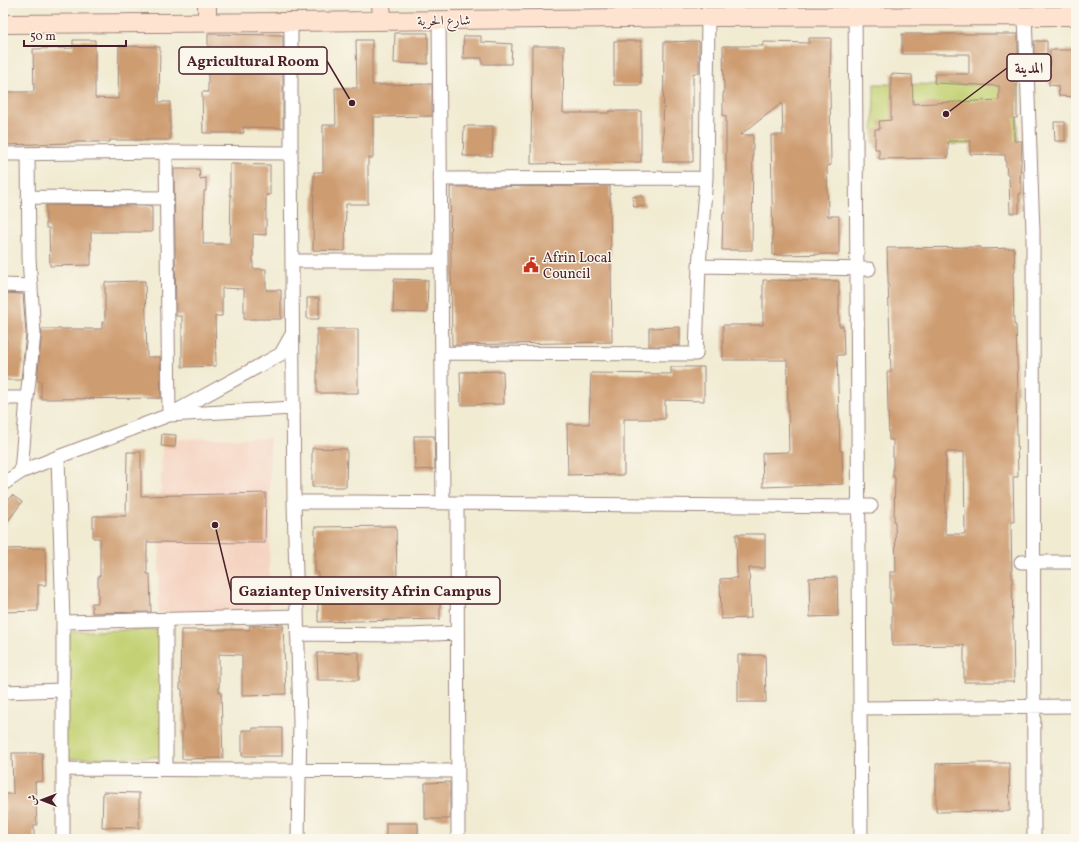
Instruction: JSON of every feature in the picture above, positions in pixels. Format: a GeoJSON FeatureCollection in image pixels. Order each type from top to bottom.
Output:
{"type":"FeatureCollection","features":[{"type":"Feature","properties":{"kind":"main road"},"geometry":{"type":"LineString","coordinates":[[207,3],[207,23]]}},
{"type":"Feature","properties":{"kind":"main road"},"geometry":{"type":"LineString","coordinates":[[381,3],[382,21]]}},
{"type":"Feature","properties":{"kind":"main road","name":"شارع الحرية"},"geometry":{"type":"LineString","coordinates":[[3,24],[708,17],[855,10],[1025,16],[1076,16]]}},
{"type":"Feature","properties":{"kind":"street"},"geometry":{"type":"LineString","coordinates":[[855,10],[863,269],[864,506],[860,708],[861,839]]}},
{"type":"Feature","properties":{"kind":"street"},"geometry":{"type":"LineString","coordinates":[[1025,16],[1033,231],[1027,562],[1034,706],[1034,839]]}},
{"type":"Feature","properties":{"kind":"street"},"geometry":{"type":"LineString","coordinates":[[442,353],[696,354],[699,266],[706,178],[708,17]]}},
{"type":"Feature","properties":{"kind":"street"},"geometry":{"type":"LineString","coordinates":[[439,20],[443,503]]}},
{"type":"Feature","properties":{"kind":"street"},"geometry":{"type":"LineString","coordinates":[[291,22],[294,502],[300,771],[298,839]]}},
{"type":"Feature","properties":{"kind":"street"},"geometry":{"type":"LineString","coordinates":[[3,154],[166,152],[291,153]]}},
{"type":"Feature","properties":{"kind":"street"},"geometry":{"type":"LineString","coordinates":[[166,152],[169,416]]}},
{"type":"Feature","properties":{"kind":"street"},"geometry":{"type":"LineString","coordinates":[[21,472],[34,334],[28,197],[28,154]]}},
{"type":"Feature","properties":{"kind":"street"},"geometry":{"type":"LineString","coordinates":[[440,179],[706,178]]}},
{"type":"Feature","properties":{"kind":"street"},"geometry":{"type":"LineString","coordinates":[[28,197],[167,198]]}},
{"type":"Feature","properties":{"kind":"street"},"geometry":{"type":"LineString","coordinates":[[292,260],[441,261]]}},
{"type":"Feature","properties":{"kind":"street"},"geometry":{"type":"LineString","coordinates":[[699,266],[863,269]]}},
{"type":"Feature","properties":{"kind":"street"},"geometry":{"type":"LineString","coordinates":[[3,285],[31,286]]}},
{"type":"Feature","properties":{"kind":"street"},"geometry":{"type":"LineString","coordinates":[[3,484],[21,472],[169,416],[281,354],[292,335]]}},
{"type":"Feature","properties":{"kind":"street"},"geometry":{"type":"LineString","coordinates":[[3,398],[27,398]]}},
{"type":"Feature","properties":{"kind":"street"},"geometry":{"type":"LineString","coordinates":[[169,416],[293,408]]}},
{"type":"Feature","properties":{"kind":"street"},"geometry":{"type":"LineString","coordinates":[[58,457],[63,622],[63,839]]}},
{"type":"Feature","properties":{"kind":"street"},"geometry":{"type":"LineString","coordinates":[[294,502],[854,508],[864,506]]}},
{"type":"Feature","properties":{"kind":"street"},"geometry":{"type":"LineString","coordinates":[[457,503],[458,839]]}},
{"type":"Feature","properties":{"kind":"street"},"geometry":{"type":"LineString","coordinates":[[1027,562],[1076,562]]}},
{"type":"Feature","properties":{"kind":"street"},"geometry":{"type":"LineString","coordinates":[[63,622],[297,616]]}},
{"type":"Feature","properties":{"kind":"street"},"geometry":{"type":"LineString","coordinates":[[166,619],[166,769]]}},
{"type":"Feature","properties":{"kind":"street"},"geometry":{"type":"LineString","coordinates":[[298,634],[409,635],[457,633]]}},
{"type":"Feature","properties":{"kind":"street"},"geometry":{"type":"LineString","coordinates":[[3,692],[63,690]]}},
{"type":"Feature","properties":{"kind":"street"},"geometry":{"type":"LineString","coordinates":[[860,708],[1076,706]]}},
{"type":"Feature","properties":{"kind":"street"},"geometry":{"type":"LineString","coordinates":[[63,769],[458,771]]}},
{"type":"Feature","properties":{"kind":"shaded area"},"geometry":{"type":"Polygon","coordinates":[[[270,438],[269,617],[158,612],[162,439],[270,438]]]}},
{"type":"Feature","properties":{"kind":"green space"},"geometry":{"type":"Polygon","coordinates":[[[874,84],[1018,85],[1017,145],[873,143],[874,84]]]}},
{"type":"Feature","properties":{"kind":"green space"},"geometry":{"type":"Polygon","coordinates":[[[160,629],[163,757],[62,759],[58,632],[160,629]]]}},
{"type":"Feature","properties":{"kind":"building"},"geometry":{"type":"Polygon","coordinates":[[[395,33],[428,33],[428,64],[394,63],[395,33]]]}},
{"type":"Feature","properties":{"kind":"building"},"geometry":{"type":"Polygon","coordinates":[[[208,34],[283,35],[283,128],[243,127],[244,133],[203,133],[202,92],[208,92],[208,34]]]}},
{"type":"Feature","properties":{"kind":"building"},"geometry":{"type":"Polygon","coordinates":[[[902,34],[1018,34],[1018,56],[1014,56],[1014,81],[1017,81],[1017,118],[1014,118],[1014,141],[1022,141],[1020,183],[1021,194],[1019,194],[1019,213],[1010,213],[1009,175],[1007,175],[1005,155],[970,154],[971,141],[948,141],[948,158],[879,159],[879,149],[875,149],[875,129],[880,129],[879,121],[891,120],[891,74],[912,75],[913,104],[999,100],[999,86],[934,83],[935,74],[969,74],[969,54],[902,54],[902,34]]]}},
{"type":"Feature","properties":{"kind":"building"},"geometry":{"type":"Polygon","coordinates":[[[464,36],[481,36],[481,42],[512,44],[511,64],[482,64],[482,58],[463,58],[464,36]]]}},
{"type":"Feature","properties":{"kind":"building"},"geometry":{"type":"Polygon","coordinates":[[[809,38],[831,38],[831,165],[827,166],[828,216],[839,216],[839,254],[773,255],[771,135],[783,135],[782,103],[740,135],[753,135],[752,250],[722,250],[726,172],[726,116],[723,116],[723,46],[763,46],[763,42],[809,43],[809,38]]]}},
{"type":"Feature","properties":{"kind":"building"},"geometry":{"type":"Polygon","coordinates":[[[73,40],[95,40],[95,98],[118,99],[119,46],[160,47],[159,102],[170,102],[170,140],[110,140],[110,142],[3,145],[3,92],[34,92],[33,49],[73,48],[73,40]]]}},
{"type":"Feature","properties":{"kind":"building"},"geometry":{"type":"Polygon","coordinates":[[[356,40],[372,40],[372,85],[432,84],[432,116],[373,117],[373,158],[368,158],[368,204],[346,204],[345,251],[313,250],[314,172],[323,172],[323,125],[336,125],[335,88],[357,88],[356,40]]]}},
{"type":"Feature","properties":{"kind":"building"},"geometry":{"type":"Polygon","coordinates":[[[614,41],[641,41],[641,85],[614,85],[614,41]]]}},
{"type":"Feature","properties":{"kind":"building"},"geometry":{"type":"Polygon","coordinates":[[[699,41],[699,73],[693,73],[693,162],[663,162],[664,42],[699,41]]]}},
{"type":"Feature","properties":{"kind":"building"},"geometry":{"type":"Polygon","coordinates":[[[1034,41],[1047,41],[1047,54],[1034,54],[1034,41]]]}},
{"type":"Feature","properties":{"kind":"building"},"geometry":{"type":"Polygon","coordinates":[[[532,46],[564,46],[563,113],[641,111],[641,162],[531,164],[532,46]]]}},
{"type":"Feature","properties":{"kind":"building"},"geometry":{"type":"Polygon","coordinates":[[[1050,50],[1076,50],[1076,97],[1059,96],[1058,86],[1049,85],[1050,50]]]}},
{"type":"Feature","properties":{"kind":"building"},"geometry":{"type":"Polygon","coordinates":[[[1054,122],[1065,122],[1065,141],[1055,141],[1054,122]]]}},
{"type":"Feature","properties":{"kind":"building"},"geometry":{"type":"Polygon","coordinates":[[[464,126],[493,126],[492,156],[463,156],[464,126]]]}},
{"type":"Feature","properties":{"kind":"building"},"geometry":{"type":"Polygon","coordinates":[[[230,164],[270,165],[270,195],[266,195],[266,235],[253,234],[253,269],[266,269],[266,290],[281,290],[281,319],[244,319],[244,289],[222,288],[222,316],[215,316],[216,366],[182,367],[182,316],[176,316],[174,169],[199,169],[200,179],[206,178],[206,191],[204,191],[203,244],[230,244],[230,164]]]}},
{"type":"Feature","properties":{"kind":"building","name":"Afrin Local Council"},"geometry":{"type":"Polygon","coordinates":[[[610,186],[612,342],[452,345],[450,187],[610,186]]]}},
{"type":"Feature","properties":{"kind":"building"},"geometry":{"type":"Polygon","coordinates":[[[643,196],[645,206],[634,207],[632,197],[643,196]]]}},
{"type":"Feature","properties":{"kind":"building"},"geometry":{"type":"Polygon","coordinates":[[[46,205],[152,206],[152,232],[91,232],[91,265],[50,266],[49,228],[46,228],[46,205]]]}},
{"type":"Feature","properties":{"kind":"building"},"geometry":{"type":"Polygon","coordinates":[[[887,248],[1014,248],[1014,325],[1016,325],[1018,393],[1016,393],[1018,477],[1013,477],[1014,522],[1011,522],[1014,682],[964,682],[964,645],[892,646],[890,572],[896,572],[894,522],[895,477],[893,477],[893,440],[889,440],[887,372],[891,372],[887,248]],[[946,452],[945,534],[965,534],[964,452],[946,452]]]}},
{"type":"Feature","properties":{"kind":"building"},"geometry":{"type":"Polygon","coordinates":[[[394,279],[428,280],[427,313],[393,312],[394,279]]]}},
{"type":"Feature","properties":{"kind":"building"},"geometry":{"type":"Polygon","coordinates":[[[763,280],[839,281],[839,326],[843,326],[844,355],[837,355],[840,451],[842,451],[843,484],[763,487],[762,453],[789,452],[787,360],[723,360],[723,325],[763,325],[763,280]]]}},
{"type":"Feature","properties":{"kind":"building"},"geometry":{"type":"Polygon","coordinates":[[[145,281],[147,357],[160,357],[161,398],[41,399],[41,381],[37,381],[42,329],[102,329],[102,322],[105,322],[105,282],[145,281]]]}},
{"type":"Feature","properties":{"kind":"building"},"geometry":{"type":"Polygon","coordinates":[[[3,293],[23,294],[26,334],[21,380],[3,380],[3,349],[6,349],[7,327],[3,327],[3,293]]]}},
{"type":"Feature","properties":{"kind":"building"},"geometry":{"type":"Polygon","coordinates":[[[307,298],[319,298],[319,319],[307,319],[307,298]]]}},
{"type":"Feature","properties":{"kind":"building"},"geometry":{"type":"Polygon","coordinates":[[[680,327],[680,346],[649,346],[649,328],[680,327]]]}},
{"type":"Feature","properties":{"kind":"building"},"geometry":{"type":"Polygon","coordinates":[[[317,329],[358,329],[358,393],[317,393],[317,329]]]}},
{"type":"Feature","properties":{"kind":"building"},"geometry":{"type":"Polygon","coordinates":[[[671,367],[704,367],[704,401],[665,400],[665,419],[624,419],[624,475],[568,475],[567,424],[589,424],[591,373],[671,374],[671,367]]]}},
{"type":"Feature","properties":{"kind":"building"},"geometry":{"type":"Polygon","coordinates":[[[503,371],[504,404],[461,405],[460,372],[503,371]]]}},
{"type":"Feature","properties":{"kind":"building"},"geometry":{"type":"Polygon","coordinates":[[[162,434],[176,435],[175,447],[161,446],[162,434]]]}},
{"type":"Feature","properties":{"kind":"building"},"geometry":{"type":"Polygon","coordinates":[[[414,436],[434,436],[435,469],[415,470],[414,436]]]}},
{"type":"Feature","properties":{"kind":"building"},"geometry":{"type":"Polygon","coordinates":[[[312,448],[347,449],[346,487],[312,487],[312,448]]]}},
{"type":"Feature","properties":{"kind":"building"},"geometry":{"type":"Polygon","coordinates":[[[127,452],[141,452],[141,496],[266,493],[265,543],[147,542],[147,574],[150,574],[151,612],[92,613],[92,603],[98,603],[98,576],[100,576],[100,538],[93,538],[93,516],[126,516],[127,452]]]}},
{"type":"Feature","properties":{"kind":"building"},"geometry":{"type":"Polygon","coordinates":[[[12,495],[22,502],[3,528],[3,507],[12,495]]]}},
{"type":"Feature","properties":{"kind":"building"},"geometry":{"type":"Polygon","coordinates":[[[396,526],[397,579],[440,579],[440,619],[318,622],[318,572],[315,572],[315,527],[396,526]]]}},
{"type":"Feature","properties":{"kind":"building"},"geometry":{"type":"Polygon","coordinates":[[[736,534],[765,534],[765,568],[749,568],[751,618],[721,619],[720,579],[737,578],[736,534]]]}},
{"type":"Feature","properties":{"kind":"building"},"geometry":{"type":"Polygon","coordinates":[[[45,548],[46,585],[38,585],[38,611],[3,612],[3,549],[45,548]]]}},
{"type":"Feature","properties":{"kind":"building"},"geometry":{"type":"Polygon","coordinates":[[[837,577],[838,616],[810,617],[809,578],[837,577]]]}},
{"type":"Feature","properties":{"kind":"building"},"geometry":{"type":"Polygon","coordinates":[[[283,625],[286,694],[242,695],[242,655],[219,654],[219,692],[221,692],[223,758],[182,759],[182,689],[180,689],[181,630],[250,630],[249,626],[283,625]]]}},
{"type":"Feature","properties":{"kind":"building"},"geometry":{"type":"Polygon","coordinates":[[[359,652],[359,680],[318,680],[317,653],[359,652]]]}},
{"type":"Feature","properties":{"kind":"building"},"geometry":{"type":"Polygon","coordinates":[[[738,655],[765,655],[766,702],[738,702],[738,655]]]}},
{"type":"Feature","properties":{"kind":"building"},"geometry":{"type":"Polygon","coordinates":[[[253,728],[282,728],[282,756],[242,756],[242,730],[253,730],[253,728]]]}},
{"type":"Feature","properties":{"kind":"building"},"geometry":{"type":"Polygon","coordinates":[[[12,753],[42,753],[43,781],[35,782],[37,825],[34,825],[34,839],[6,839],[4,794],[13,794],[12,753]]]}},
{"type":"Feature","properties":{"kind":"building"},"geometry":{"type":"Polygon","coordinates":[[[1009,763],[1010,811],[936,812],[936,764],[1009,763]]]}},
{"type":"Feature","properties":{"kind":"building"},"geometry":{"type":"Polygon","coordinates":[[[450,782],[450,819],[425,819],[425,783],[450,782]]]}},
{"type":"Feature","properties":{"kind":"building"},"geometry":{"type":"Polygon","coordinates":[[[103,792],[139,793],[139,828],[102,827],[103,792]]]}},
{"type":"Feature","properties":{"kind":"building"},"geometry":{"type":"Polygon","coordinates":[[[386,823],[418,823],[418,839],[386,839],[386,823]]]}},
{"type":"Feature","properties":{"kind":"place","name":"Agricultural Room"},"geometry":{"type":"Point","coordinates":[352,103]}},
{"type":"Feature","properties":{"kind":"place","name":"المدينة"},"geometry":{"type":"Point","coordinates":[946,114]}},
{"type":"Feature","properties":{"kind":"place","name":"Afrin Local Council"},"geometry":{"type":"Point","coordinates":[531,265]}},
{"type":"Feature","properties":{"kind":"place","name":"Gaziantep University Afrin Campus"},"geometry":{"type":"Point","coordinates":[215,525]}}]}
